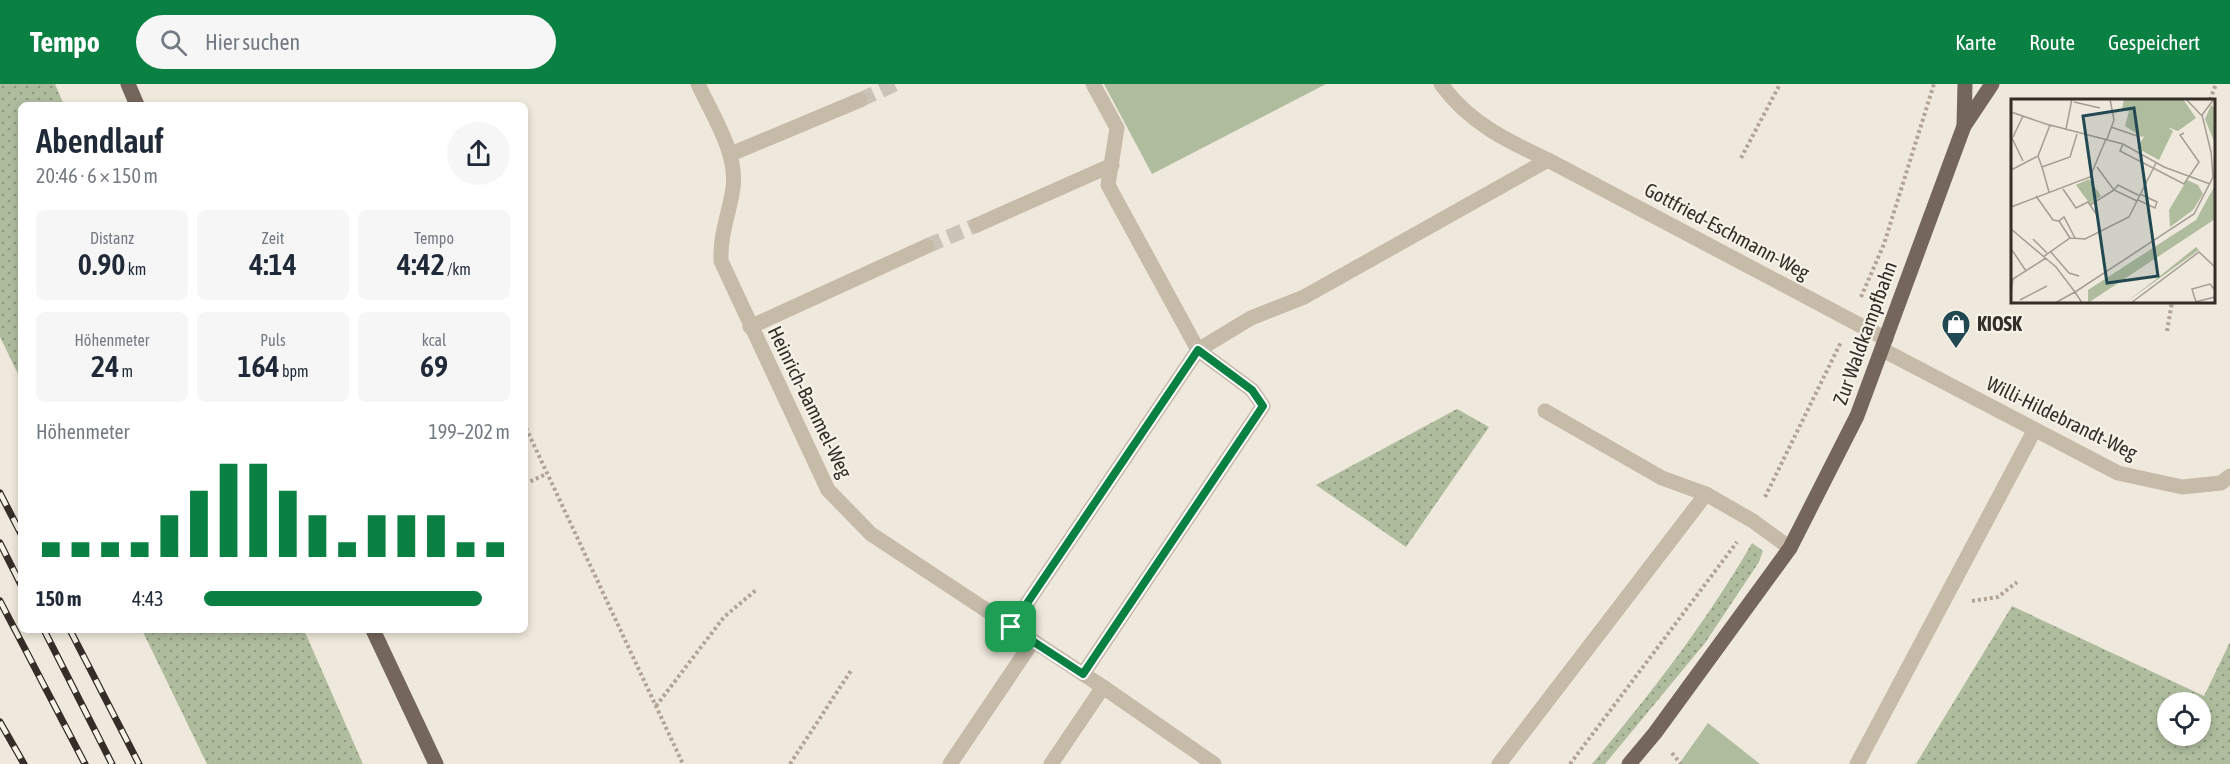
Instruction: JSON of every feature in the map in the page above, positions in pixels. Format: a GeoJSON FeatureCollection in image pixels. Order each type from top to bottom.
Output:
{"type":"FeatureCollection","features":[{"type":"Feature","properties":{"kind":"main road"},"geometry":{"type":"LineString","coordinates":[[128,84],[136,102]]}},
{"type":"Feature","properties":{"kind":"main road","name":"Zur Waldkampfbahn"},"geometry":{"type":"LineString","coordinates":[[1964,126],[1965,84]]}},
{"type":"Feature","properties":{"kind":"main road","name":"Zur Waldkampfbahn"},"geometry":{"type":"LineString","coordinates":[[1629,764],[1655,733],[1790,548],[1857,416],[1964,126],[1992,84]]}},
{"type":"Feature","properties":{"kind":"main road"},"geometry":{"type":"LineString","coordinates":[[375,633],[436,764]]}},
{"type":"Feature","properties":{"kind":"street","name":"Heinrich-Bammel-Weg"},"geometry":{"type":"LineString","coordinates":[[698,84],[730,154],[733,186],[720,239],[721,261],[828,490],[871,534],[1103,687],[1214,764]]}},
{"type":"Feature","properties":{"kind":"street"},"geometry":{"type":"LineString","coordinates":[[1083,674],[1263,406],[1252,390],[1198,350],[1108,185],[1117,128],[1093,84]]}},
{"type":"Feature","properties":{"kind":"street","name":"Gottfried-Eschmann-Weg"},"geometry":{"type":"LineString","coordinates":[[1441,84],[1452,100],[1494,135],[1548,160],[1851,321],[1885,345]]}},
{"type":"Feature","properties":{"kind":"street"},"geometry":{"type":"LineString","coordinates":[[730,154],[860,100]]}},
{"type":"Feature","properties":{"kind":"street"},"geometry":{"type":"LineString","coordinates":[[1011,627],[1198,350],[1251,318],[1304,297],[1548,160]]}},
{"type":"Feature","properties":{"kind":"street"},"geometry":{"type":"LineString","coordinates":[[977,225],[1112,165]]}},
{"type":"Feature","properties":{"kind":"street"},"geometry":{"type":"LineString","coordinates":[[750,327],[927,246]]}},
{"type":"Feature","properties":{"kind":"street","name":"Willi-Hildebrandt-Weg"},"geometry":{"type":"LineString","coordinates":[[1885,345],[2034,431],[2118,473],[2181,487],[2221,483],[2230,476]]}},
{"type":"Feature","properties":{"kind":"street"},"geometry":{"type":"LineString","coordinates":[[1545,411],[1662,478],[1706,494],[1753,521],[1790,548]]}},
{"type":"Feature","properties":{"kind":"street"},"geometry":{"type":"LineString","coordinates":[[1857,764],[2034,431]]}},
{"type":"Feature","properties":{"kind":"street"},"geometry":{"type":"LineString","coordinates":[[1499,764],[1706,494]]}},
{"type":"Feature","properties":{"kind":"street"},"geometry":{"type":"LineString","coordinates":[[950,764],[1032,641]]}},
{"type":"Feature","properties":{"kind":"street"},"geometry":{"type":"LineString","coordinates":[[1051,764],[1103,687]]}},
{"type":"Feature","properties":{"kind":"path"},"geometry":{"type":"LineString","coordinates":[[1741,158],[1780,84]]}},
{"type":"Feature","properties":{"kind":"path"},"geometry":{"type":"LineString","coordinates":[[1570,764],[1753,521],[1851,321],[1884,244],[1934,84]]}},
{"type":"Feature","properties":{"kind":"path"},"geometry":{"type":"LineString","coordinates":[[2210,99],[2216,84]]}},
{"type":"Feature","properties":{"kind":"path"},"geometry":{"type":"LineString","coordinates":[[2167,331],[2172,303]]}},
{"type":"Feature","properties":{"kind":"path"},"geometry":{"type":"LineString","coordinates":[[528,433],[683,764]]}},
{"type":"Feature","properties":{"kind":"path"},"geometry":{"type":"LineString","coordinates":[[528,483],[546,474]]}},
{"type":"Feature","properties":{"kind":"path"},"geometry":{"type":"LineString","coordinates":[[1942,604],[1998,597],[2017,582]]}},
{"type":"Feature","properties":{"kind":"path"},"geometry":{"type":"LineString","coordinates":[[656,706],[724,616],[756,590]]}},
{"type":"Feature","properties":{"kind":"path"},"geometry":{"type":"LineString","coordinates":[[790,764],[852,669]]}},
{"type":"Feature","properties":{"kind":"green space"},"geometry":{"type":"Polygon","coordinates":[[[0,84],[55,84],[63,102],[18,102],[18,374],[0,337],[0,84]]]}},
{"type":"Feature","properties":{"kind":"green space"},"geometry":{"type":"Polygon","coordinates":[[[1104,84],[1326,84],[1152,174],[1104,84]]]}},
{"type":"Feature","properties":{"kind":"green space"},"geometry":{"type":"Polygon","coordinates":[[[1457,409],[1489,427],[1406,547],[1316,485],[1457,409]]]}},
{"type":"Feature","properties":{"kind":"green space"},"geometry":{"type":"Polygon","coordinates":[[[1752,543],[1763,551],[1759,562],[1705,643],[1605,764],[1592,764],[1677,657],[1716,601],[1752,543]]]}},
{"type":"Feature","properties":{"kind":"green space"},"geometry":{"type":"Polygon","coordinates":[[[2012,606],[2195,692],[2157,692],[2157,746],[2211,746],[2211,692],[2206,692],[2230,642],[2230,764],[1916,764],[2012,606]]]}},
{"type":"Feature","properties":{"kind":"green space"},"geometry":{"type":"Polygon","coordinates":[[[143,633],[305,633],[363,764],[207,764],[143,633]]]}},
{"type":"Feature","properties":{"kind":"green space"},"geometry":{"type":"Polygon","coordinates":[[[1708,723],[1760,764],[1679,764],[1708,723]]]}},
{"type":"Feature","properties":{"kind":"tunnel"},"geometry":{"type":"LineString","coordinates":[[860,100],[895,84]]}},
{"type":"Feature","properties":{"kind":"tunnel"},"geometry":{"type":"LineString","coordinates":[[927,246],[977,225]]}},
{"type":"Feature","properties":{"kind":"railway"},"geometry":{"type":"LineString","coordinates":[[0,493],[18,528]]}},
{"type":"Feature","properties":{"kind":"railway"},"geometry":{"type":"LineString","coordinates":[[0,543],[18,579]]}},
{"type":"Feature","properties":{"kind":"railway"},"geometry":{"type":"LineString","coordinates":[[0,601],[85,764]]}},
{"type":"Feature","properties":{"kind":"railway"},"geometry":{"type":"LineString","coordinates":[[46,633],[112,764]]}},
{"type":"Feature","properties":{"kind":"railway"},"geometry":{"type":"LineString","coordinates":[[72,633],[139,764]]}},
{"type":"Feature","properties":{"kind":"railway"},"geometry":{"type":"LineString","coordinates":[[0,722],[24,764]]}},
{"type":"Feature","properties":{"kind":"place","name":"KIOSK"},"geometry":{"type":"Point","coordinates":[1956,350]}},
{"type":"Feature","properties":{"kind":"route"},"geometry":{"type":"LineString","coordinates":[[1198,350],[1252,390],[1263,406],[1083,674],[1011,627],[1198,350]]}}]}
